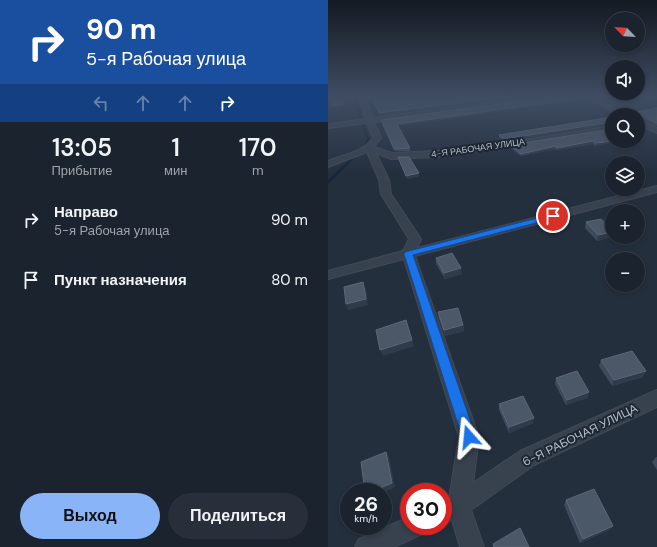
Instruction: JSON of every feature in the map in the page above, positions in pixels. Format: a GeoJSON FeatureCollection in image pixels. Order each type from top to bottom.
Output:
{"type":"FeatureCollection","features":[{"type":"Feature","properties":{"kind":"street"},"geometry":{"type":"LineString","coordinates":[[328,126],[352,123]]}},
{"type":"Feature","properties":{"kind":"street"},"geometry":{"type":"LineString","coordinates":[[328,164],[369,148],[375,144],[377,138],[371,123]]}},
{"type":"Feature","properties":{"kind":"street"},"geometry":{"type":"LineString","coordinates":[[645,125],[657,131]]}},
{"type":"Feature","properties":{"kind":"street","name":"4-Я РАБОЧАЯ УЛИЦА"},"geometry":{"type":"LineString","coordinates":[[369,148],[391,156],[436,154],[500,146],[605,129]]}},
{"type":"Feature","properties":{"kind":"street"},"geometry":{"type":"LineString","coordinates":[[369,148],[384,180],[386,194],[415,239],[408,254],[469,437],[452,505]]}},
{"type":"Feature","properties":{"kind":"street"},"geometry":{"type":"LineString","coordinates":[[328,275],[657,189]]}},
{"type":"Feature","properties":{"kind":"street","name":"6-Я РАБОЧАЯ УЛИЦА"},"geometry":{"type":"LineString","coordinates":[[452,508],[527,458],[657,398]]}},
{"type":"Feature","properties":{"kind":"street"},"geometry":{"type":"LineString","coordinates":[[452,511],[472,547]]}},
{"type":"Feature","properties":{"kind":"street"},"geometry":{"type":"LineString","coordinates":[[367,547],[400,532]]}},
{"type":"Feature","properties":{"kind":"building"},"geometry":{"type":"Polygon","coordinates":[[[382,123],[407,123],[397,124],[410,148],[394,149],[382,123]]]}},
{"type":"Feature","properties":{"kind":"building"},"geometry":{"type":"Polygon","coordinates":[[[578,123],[605,123],[605,123],[504,139],[499,135],[578,123]]]}},
{"type":"Feature","properties":{"kind":"building"},"geometry":{"type":"Polygon","coordinates":[[[605,130],[605,142],[596,143],[593,141],[557,148],[556,146],[521,154],[511,145],[605,130]]]}},
{"type":"Feature","properties":{"kind":"building"},"geometry":{"type":"Polygon","coordinates":[[[398,157],[409,157],[419,173],[406,176],[398,157]]]}},
{"type":"Feature","properties":{"kind":"building"},"geometry":{"type":"Polygon","coordinates":[[[601,219],[605,223],[605,234],[598,235],[586,222],[601,219]]]}},
{"type":"Feature","properties":{"kind":"building"},"geometry":{"type":"Polygon","coordinates":[[[452,253],[461,268],[444,273],[436,258],[452,253]]]}},
{"type":"Feature","properties":{"kind":"building"},"geometry":{"type":"Polygon","coordinates":[[[363,282],[366,299],[346,304],[344,287],[363,282]]]}},
{"type":"Feature","properties":{"kind":"building"},"geometry":{"type":"Polygon","coordinates":[[[458,308],[463,325],[444,330],[438,312],[458,308]]]}},
{"type":"Feature","properties":{"kind":"building"},"geometry":{"type":"Polygon","coordinates":[[[406,320],[412,340],[380,350],[376,330],[406,320]]]}},
{"type":"Feature","properties":{"kind":"building"},"geometry":{"type":"Polygon","coordinates":[[[632,351],[646,371],[614,380],[601,360],[632,351]]]}},
{"type":"Feature","properties":{"kind":"building"},"geometry":{"type":"Polygon","coordinates":[[[577,371],[589,392],[567,400],[556,378],[577,371]]]}},
{"type":"Feature","properties":{"kind":"building"},"geometry":{"type":"Polygon","coordinates":[[[523,396],[534,418],[509,427],[499,404],[523,396]]]}},
{"type":"Feature","properties":{"kind":"building"},"geometry":{"type":"Polygon","coordinates":[[[386,452],[392,483],[364,483],[361,462],[386,452]]]}},
{"type":"Feature","properties":{"kind":"building"},"geometry":{"type":"Polygon","coordinates":[[[594,489],[613,526],[583,539],[566,500],[594,489]]]}},
{"type":"Feature","properties":{"kind":"building"},"geometry":{"type":"Polygon","coordinates":[[[520,528],[529,547],[494,547],[493,544],[520,528]]]}},
{"type":"Feature","properties":{"kind":"waterway"},"geometry":{"type":"LineString","coordinates":[[363,123],[368,139],[366,146]]}},
{"type":"Feature","properties":{"kind":"waterway"},"geometry":{"type":"LineString","coordinates":[[328,182],[358,153]]}},
{"type":"Feature","properties":{"kind":"route"},"geometry":{"type":"LineString","coordinates":[[469,437],[408,254],[553,216]]}}]}
